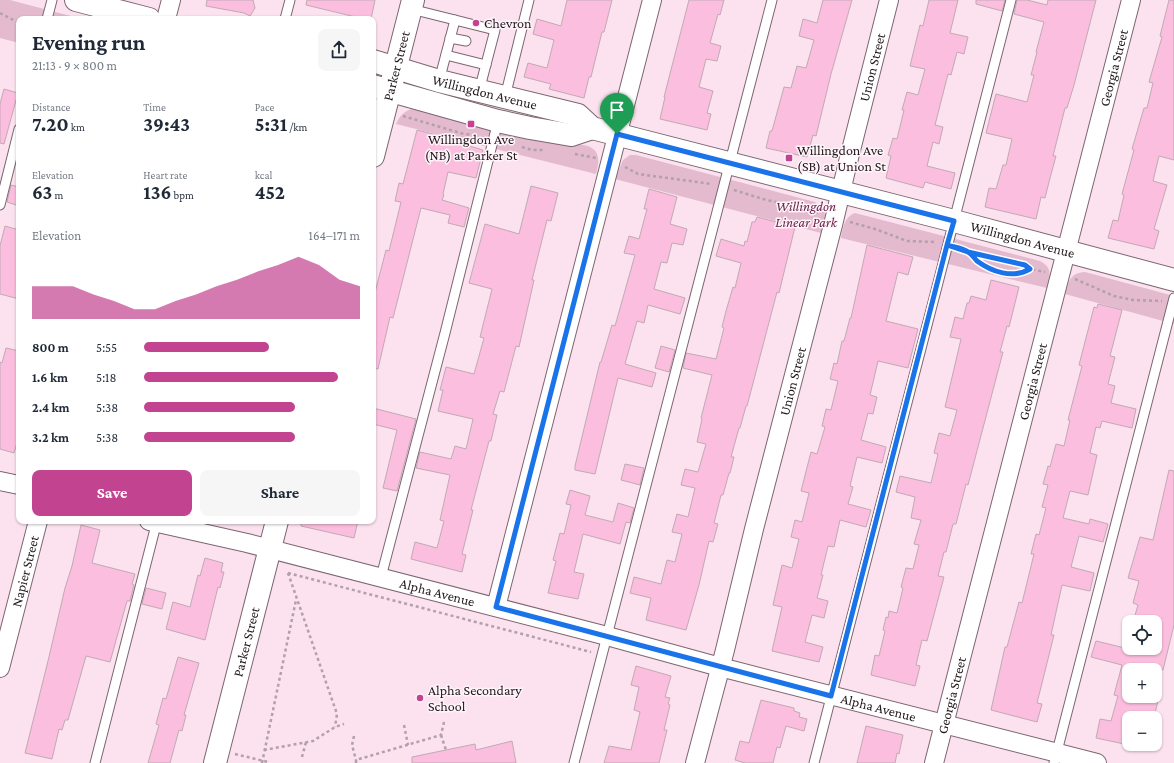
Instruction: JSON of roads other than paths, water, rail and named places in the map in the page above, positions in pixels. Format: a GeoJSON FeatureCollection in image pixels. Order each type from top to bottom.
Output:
{"type":"FeatureCollection","features":[{"type":"Feature","properties":{"kind":"main road"},"geometry":{"type":"LineString","coordinates":[[76,0],[137,16]]}},
{"type":"Feature","properties":{"kind":"main road","name":"Parker Street"},"geometry":{"type":"LineString","coordinates":[[376,134],[382,89],[396,68],[412,4]]}},
{"type":"Feature","properties":{"kind":"main road","name":"Willingdon Avenue"},"geometry":{"type":"LineString","coordinates":[[376,63],[439,81],[578,115],[592,128],[954,221],[1174,280]]}},
{"type":"Feature","properties":{"kind":"main road","name":"Willingdon Avenue"},"geometry":{"type":"LineString","coordinates":[[382,89],[498,121],[571,135],[592,128]]}},
{"type":"Feature","properties":{"kind":"main road","name":"Parker Street"},"geometry":{"type":"LineString","coordinates":[[224,758],[270,549],[277,524]]}},
{"type":"Feature","properties":{"kind":"street"},"geometry":{"type":"LineString","coordinates":[[167,16],[171,0]]}},
{"type":"Feature","properties":{"kind":"street"},"geometry":{"type":"LineString","coordinates":[[496,607],[652,0]]}},
{"type":"Feature","properties":{"kind":"street","name":"Union Street"},"geometry":{"type":"LineString","coordinates":[[695,763],[754,529],[834,225],[890,0]]}},
{"type":"Feature","properties":{"kind":"street","name":"Georgia Street"},"geometry":{"type":"LineString","coordinates":[[934,763],[1131,0]]}},
{"type":"Feature","properties":{"kind":"street"},"geometry":{"type":"LineString","coordinates":[[0,480],[16,484]]}},
{"type":"Feature","properties":{"kind":"street","name":"Napier Street"},"geometry":{"type":"LineString","coordinates":[[0,668],[37,524]]}},
{"type":"Feature","properties":{"kind":"street","name":"Alpha Avenue"},"geometry":{"type":"LineString","coordinates":[[163,524],[247,543],[607,636],[831,696],[944,724],[1055,758],[1097,763]]}},
{"type":"Feature","properties":{"kind":"lane"},"geometry":{"type":"LineString","coordinates":[[48,16],[52,0]]}},
{"type":"Feature","properties":{"kind":"lane"},"geometry":{"type":"LineString","coordinates":[[286,16],[290,0]]}},
{"type":"Feature","properties":{"kind":"lane"},"geometry":{"type":"LineString","coordinates":[[505,97],[529,0]]}},
{"type":"Feature","properties":{"kind":"lane"},"geometry":{"type":"LineString","coordinates":[[574,763],[772,0]]}},
{"type":"Feature","properties":{"kind":"lane"},"geometry":{"type":"LineString","coordinates":[[814,763],[1011,0]]}},
{"type":"Feature","properties":{"kind":"lane"},"geometry":{"type":"LineString","coordinates":[[412,4],[455,20],[495,30],[488,47],[486,65],[479,90]]}},
{"type":"Feature","properties":{"kind":"lane"},"geometry":{"type":"LineString","coordinates":[[439,81],[455,20]]}},
{"type":"Feature","properties":{"kind":"lane"},"geometry":{"type":"LineString","coordinates":[[450,38],[466,42]]}},
{"type":"Feature","properties":{"kind":"lane"},"geometry":{"type":"LineString","coordinates":[[446,55],[486,65]]}},
{"type":"Feature","properties":{"kind":"lane"},"geometry":{"type":"LineString","coordinates":[[381,578],[445,333],[498,121]]}},
{"type":"Feature","properties":{"kind":"lane"},"geometry":{"type":"LineString","coordinates":[[0,205],[16,141]]}},
{"type":"Feature","properties":{"kind":"lane"},"geometry":{"type":"LineString","coordinates":[[1055,758],[1173,301]]}},
{"type":"Feature","properties":{"kind":"lane"},"geometry":{"type":"LineString","coordinates":[[95,763],[154,524]]}},
{"type":"Feature","properties":{"kind":"place","name":"Chevron"},"geometry":{"type":"Point","coordinates":[476,23]}},
{"type":"Feature","properties":{"kind":"place","name":"Willingdon Ave (NB) at Parker St"},"geometry":{"type":"Point","coordinates":[471,124]}},
{"type":"Feature","properties":{"kind":"place","name":"Willingdon Ave (SB) at Union St"},"geometry":{"type":"Point","coordinates":[789,158]}},
{"type":"Feature","properties":{"kind":"place","name":"Alpha Secondary School"},"geometry":{"type":"Point","coordinates":[420,698]}},
{"type":"Feature","properties":{"kind":"park label","name":"Willingdon Linear Park"},"geometry":{"type":"Point","coordinates":[806,214]}}]}
